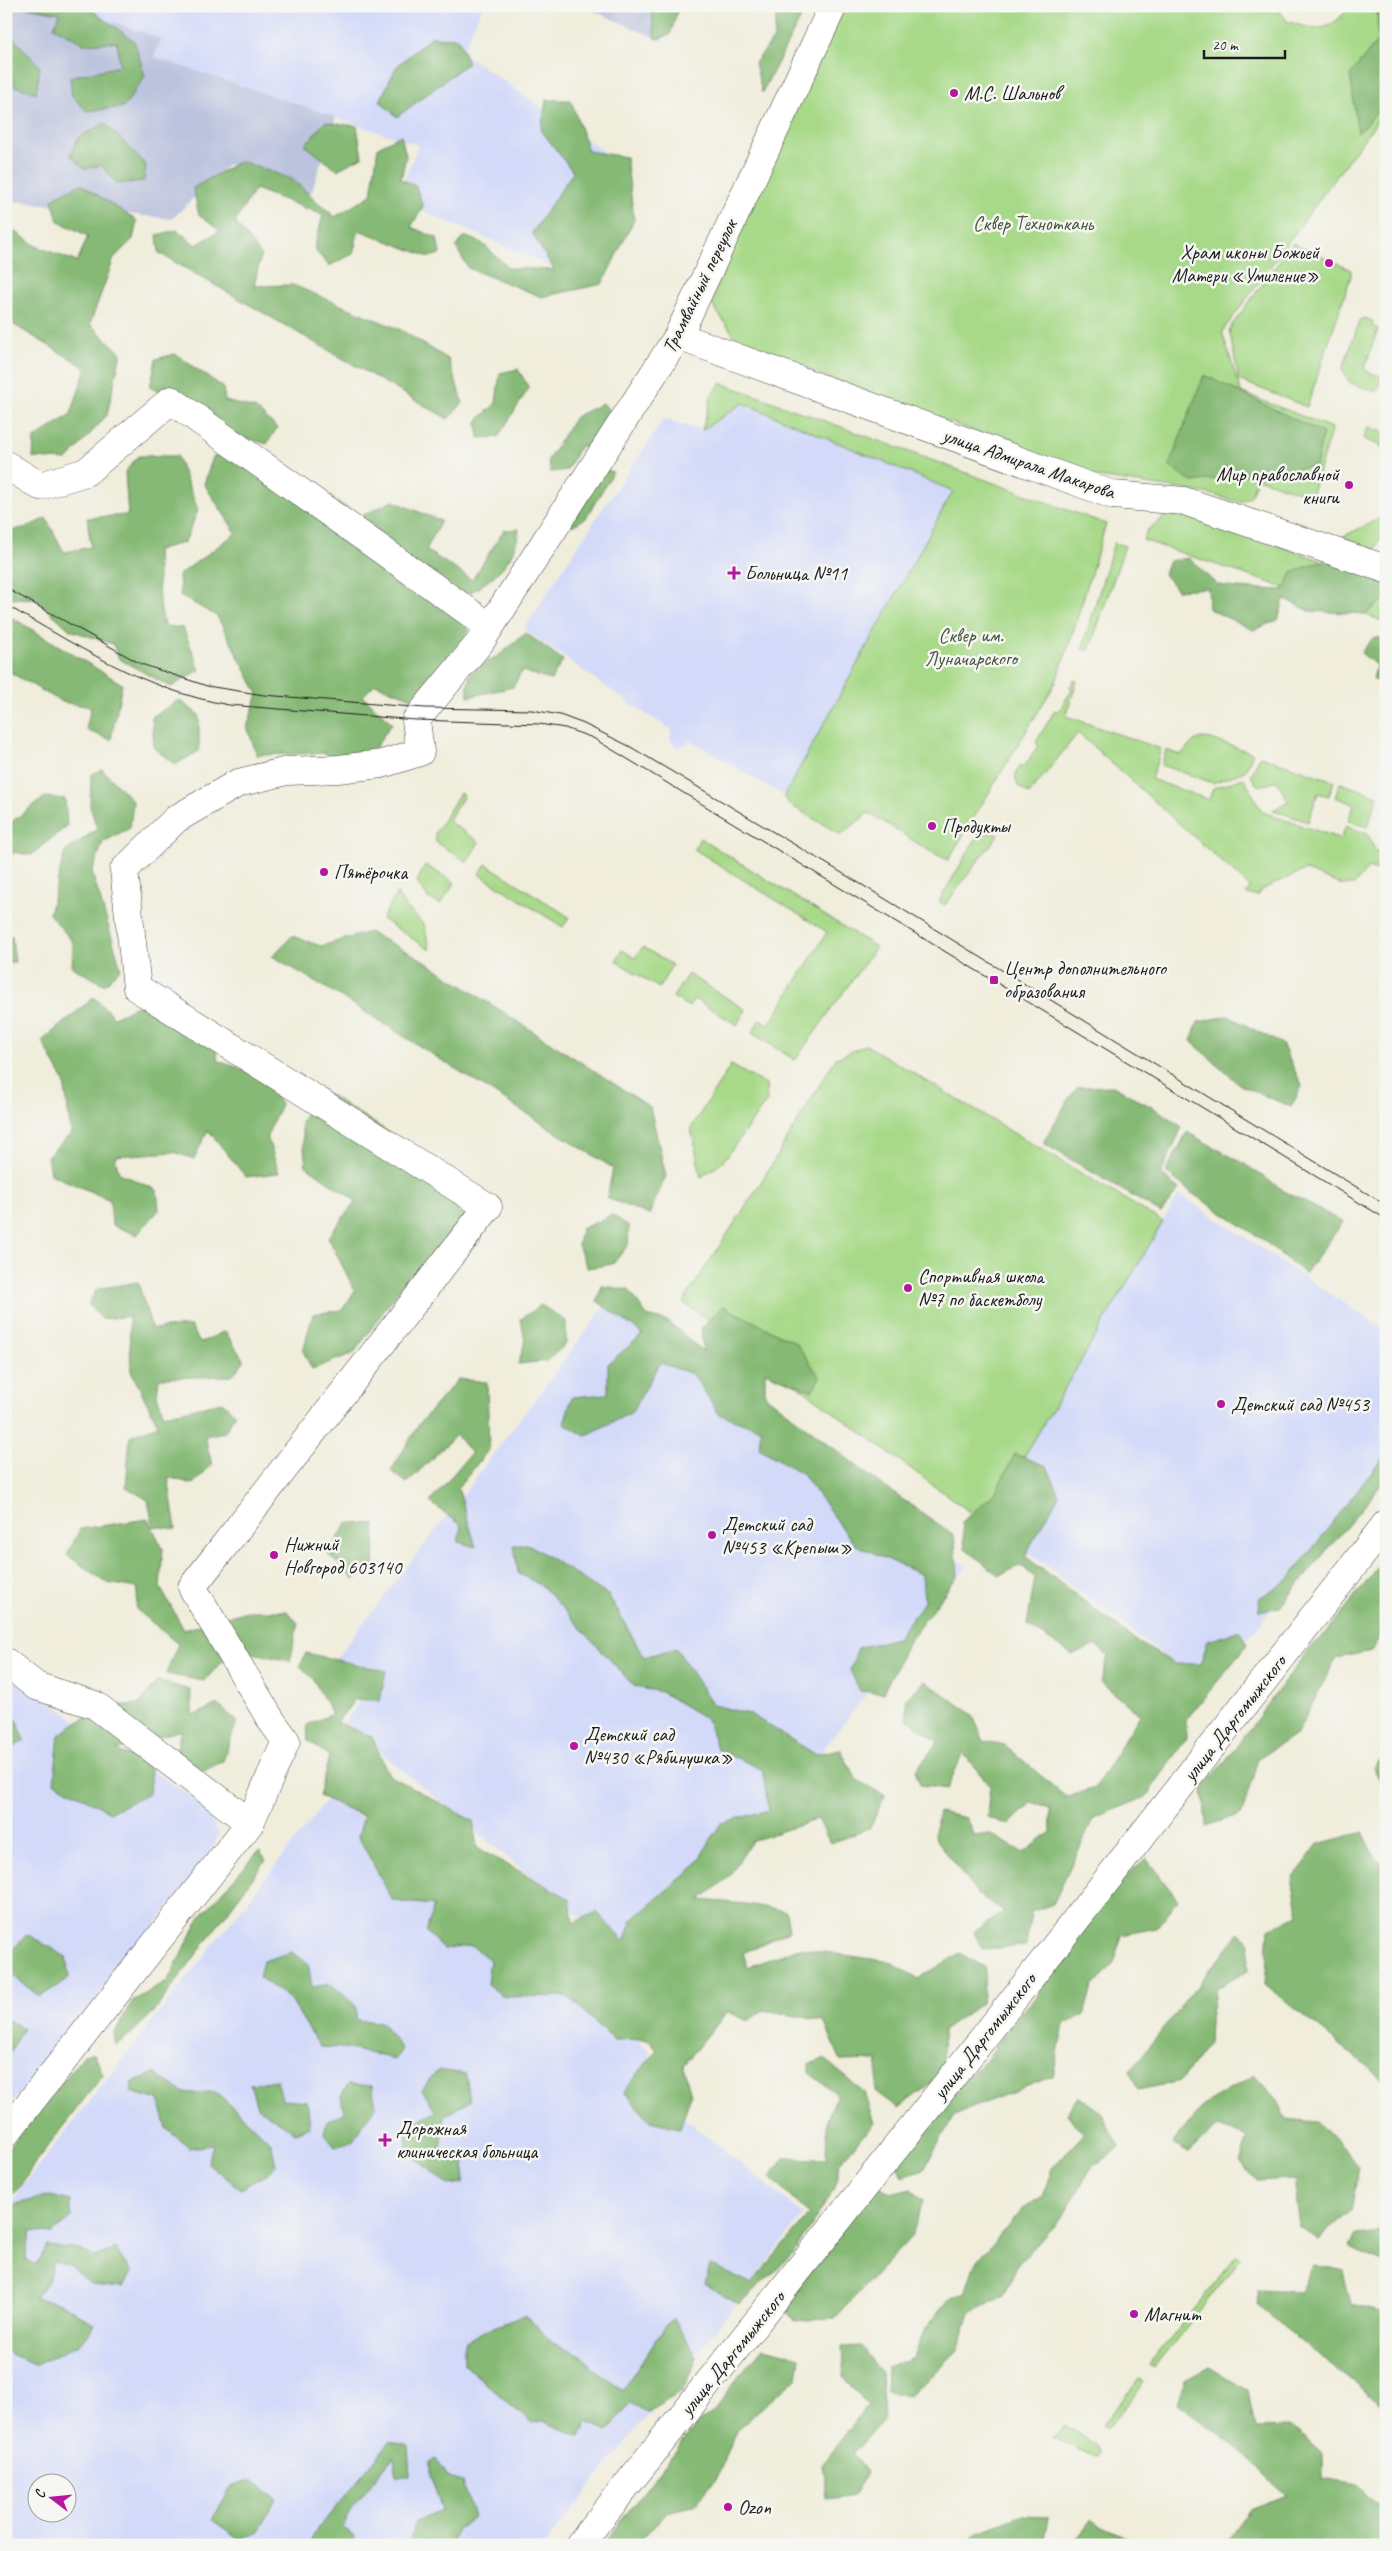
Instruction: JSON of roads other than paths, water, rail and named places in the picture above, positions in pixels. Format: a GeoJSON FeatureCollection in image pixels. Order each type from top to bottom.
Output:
{"type":"FeatureCollection","features":[{"type":"Feature","properties":{"kind":"street","name":"Трамвайный переулок"},"geometry":{"type":"LineString","coordinates":[[250,1823],[286,1741],[271,1720],[192,1586],[488,1207],[137,988],[124,870],[176,818],[238,783],[287,771],[338,769],[382,764],[420,752],[416,720],[490,627],[678,336],[833,6]]}},
{"type":"Feature","properties":{"kind":"street","name":"улица Адмирала Макарова"},"geometry":{"type":"LineString","coordinates":[[678,336],[1113,496],[1184,501],[1386,569]]}},
{"type":"Feature","properties":{"kind":"street"},"geometry":{"type":"LineString","coordinates":[[6,465],[40,486],[86,472],[171,400],[490,627]]}},
{"type":"Feature","properties":{"kind":"street","name":"улица Даргомыжского"},"geometry":{"type":"LineString","coordinates":[[578,2545],[978,2045],[1386,1524]]}},
{"type":"Feature","properties":{"kind":"street"},"geometry":{"type":"LineString","coordinates":[[6,1662],[36,1686],[95,1705],[250,1823],[6,2133]]}},
{"type":"Feature","properties":{"kind":"tram line"},"geometry":{"type":"LineString","coordinates":[[6,588],[141,664],[207,686],[264,695],[425,708],[532,710],[560,715],[584,724],[629,746],[874,892],[1386,1205]]}},
{"type":"Feature","properties":{"kind":"tram line"},"geometry":{"type":"LineString","coordinates":[[6,605],[113,665],[169,689],[198,698],[229,705],[416,720],[539,724],[565,728],[593,738],[1386,1219]]}},
{"type":"Feature","properties":{"kind":"place","name":"М.С. Шальнов"},"geometry":{"type":"Point","coordinates":[954,93]}},
{"type":"Feature","properties":{"kind":"place","name":"Храм иконы Божьей Матери «Умиление»"},"geometry":{"type":"Point","coordinates":[1329,263]}},
{"type":"Feature","properties":{"kind":"place","name":"Мир православной книги"},"geometry":{"type":"Point","coordinates":[1349,485]}},
{"type":"Feature","properties":{"kind":"place","name":"Больница №11"},"geometry":{"type":"Point","coordinates":[734,573]}},
{"type":"Feature","properties":{"kind":"place","name":"Продукты"},"geometry":{"type":"Point","coordinates":[932,826]}},
{"type":"Feature","properties":{"kind":"place","name":"Пятёрочка"},"geometry":{"type":"Point","coordinates":[324,872]}},
{"type":"Feature","properties":{"kind":"place","name":"Центр дополнительного образования"},"geometry":{"type":"Point","coordinates":[994,980]}},
{"type":"Feature","properties":{"kind":"place","name":"Спортивная школа №7 по баскетболу"},"geometry":{"type":"Point","coordinates":[908,1288]}},
{"type":"Feature","properties":{"kind":"place","name":"Детский сад №453"},"geometry":{"type":"Point","coordinates":[1221,1404]}},
{"type":"Feature","properties":{"kind":"place","name":"Детский сад №453 «Крепыш»"},"geometry":{"type":"Point","coordinates":[712,1535]}},
{"type":"Feature","properties":{"kind":"place","name":"Нижний Новгород 603140"},"geometry":{"type":"Point","coordinates":[274,1555]}},
{"type":"Feature","properties":{"kind":"place","name":"Детский сад №430 «Рябинушка»"},"geometry":{"type":"Point","coordinates":[574,1746]}},
{"type":"Feature","properties":{"kind":"place","name":"Дорожная клиническая больница"},"geometry":{"type":"Point","coordinates":[385,2140]}},
{"type":"Feature","properties":{"kind":"place","name":"Магнит"},"geometry":{"type":"Point","coordinates":[1134,2314]}},
{"type":"Feature","properties":{"kind":"place","name":"Ozon"},"geometry":{"type":"Point","coordinates":[728,2507]}},
{"type":"Feature","properties":{"kind":"park label","name":"Сквер Техноткань"},"geometry":{"type":"Point","coordinates":[1033,223]}},
{"type":"Feature","properties":{"kind":"park label","name":"Сквер им. Луначарского"},"geometry":{"type":"Point","coordinates":[971,646]}}]}
